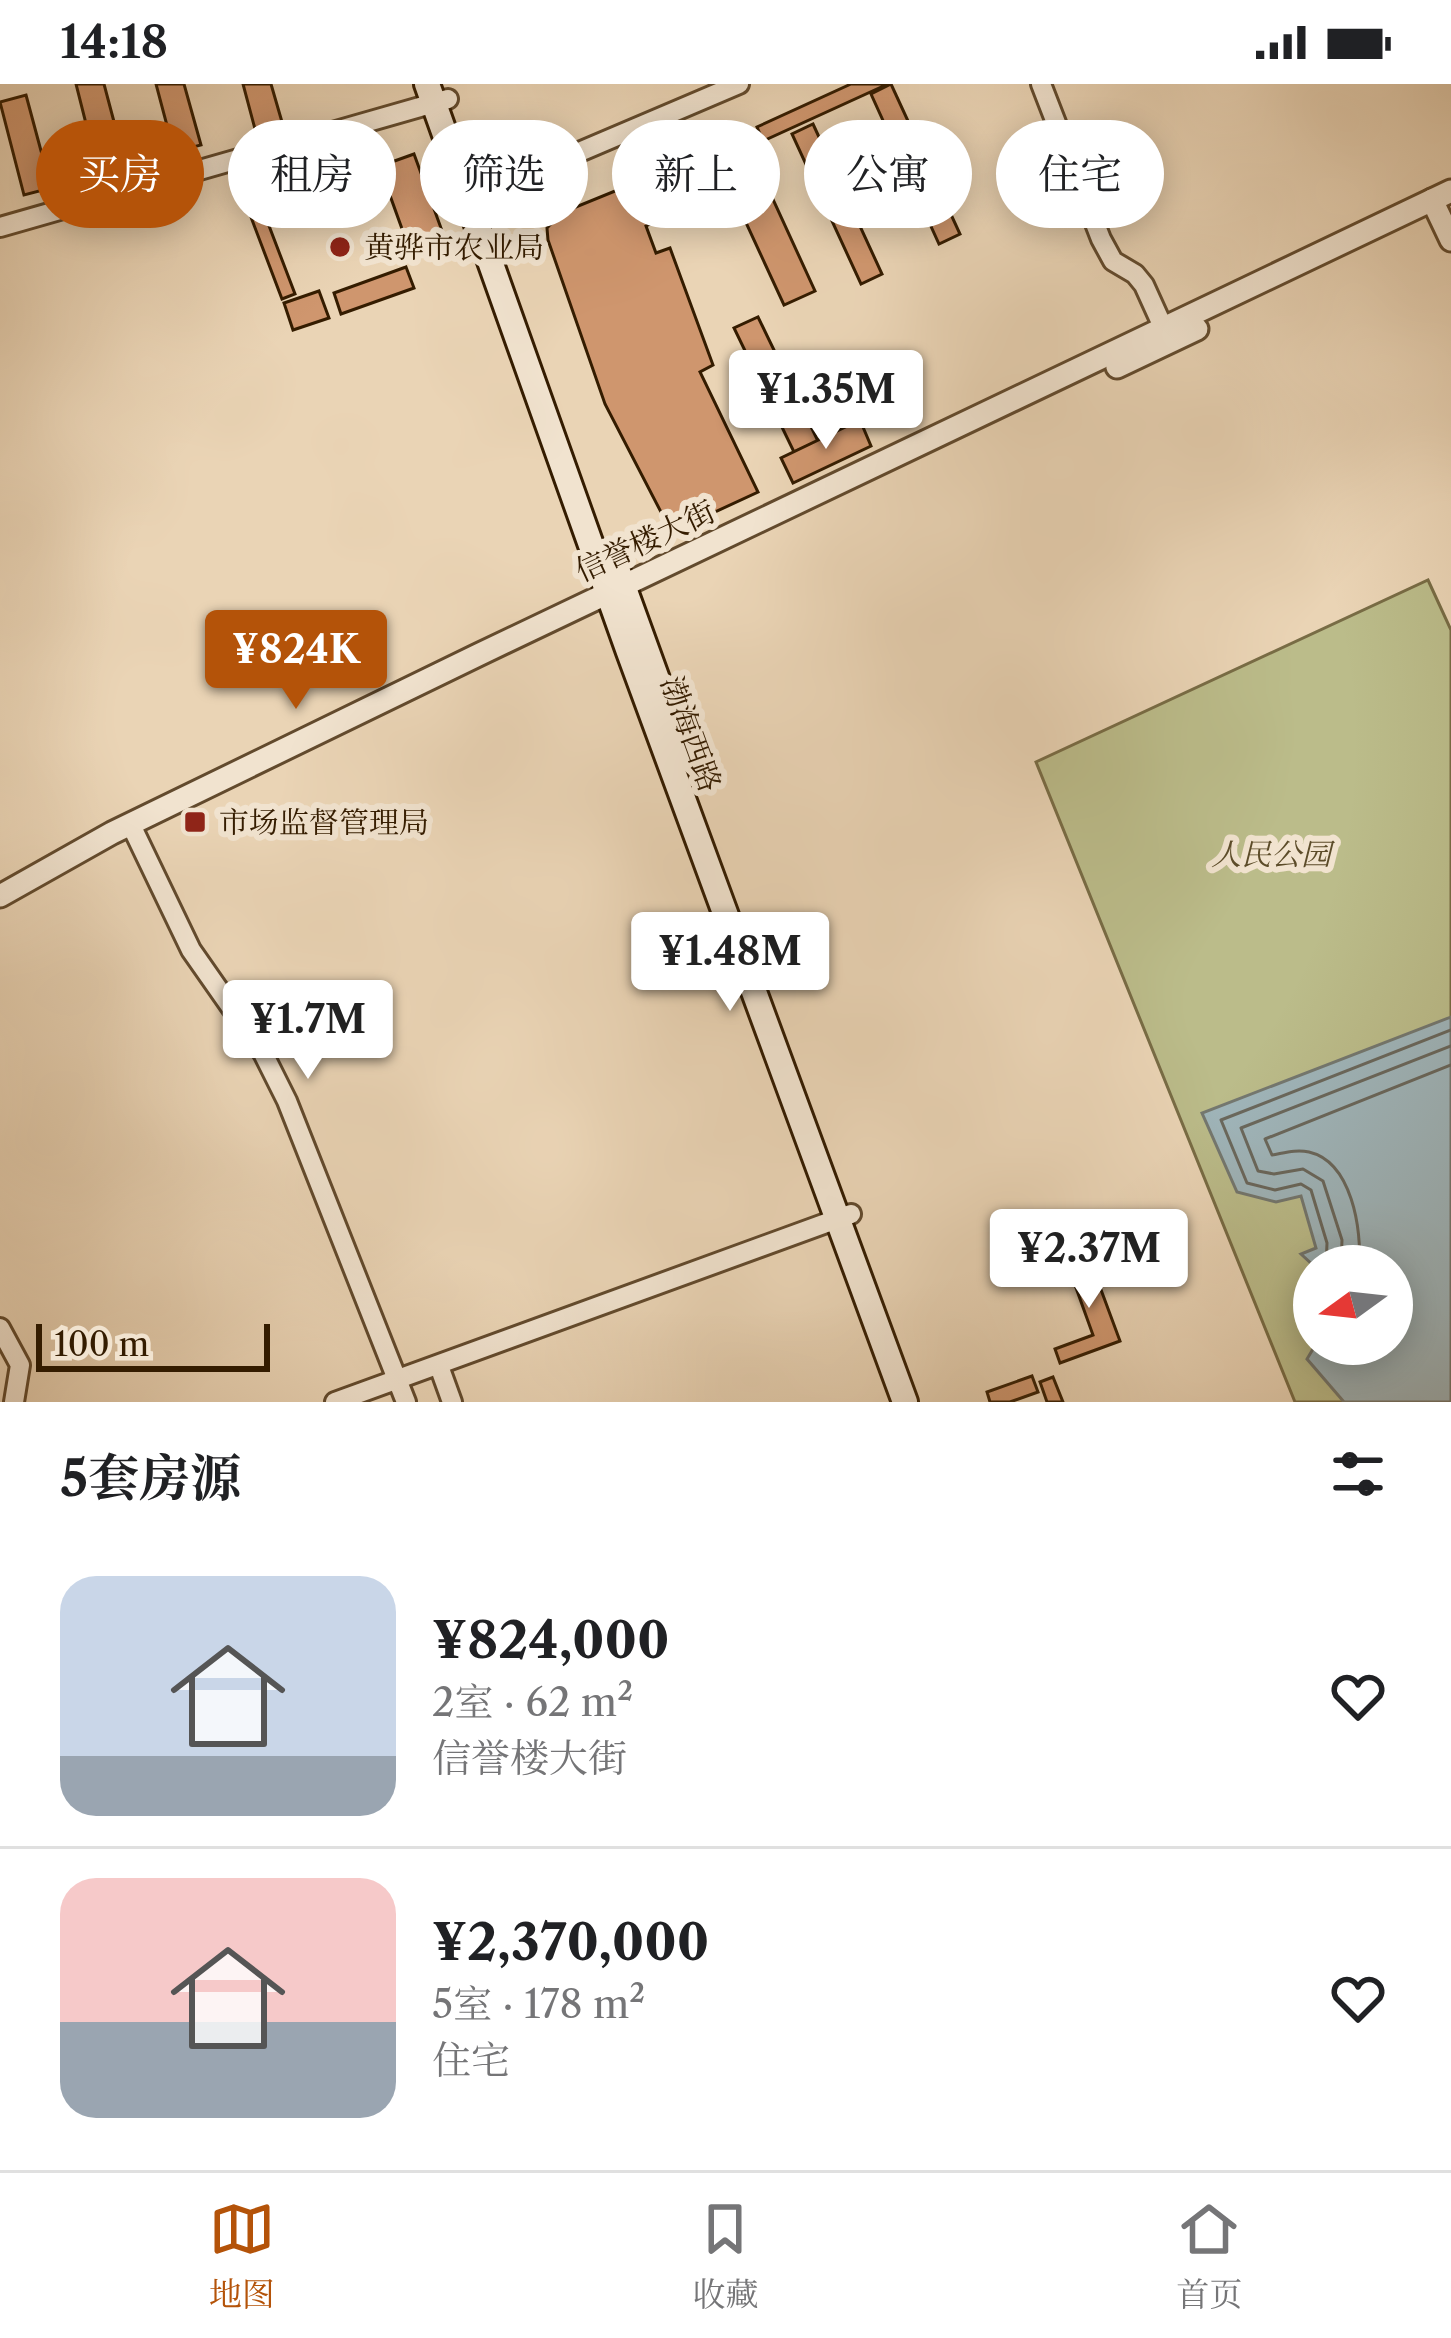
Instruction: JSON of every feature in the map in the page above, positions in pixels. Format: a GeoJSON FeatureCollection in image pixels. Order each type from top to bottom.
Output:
{"type":"FeatureCollection","features":[{"type":"Feature","properties":{"kind":"main road","name":"渤海西路"},"geometry":{"type":"LineString","coordinates":[[486,228],[844,1216],[905,1402]]}},
{"type":"Feature","properties":{"kind":"main road","name":"渤海西路"},"geometry":{"type":"LineString","coordinates":[[844,1216],[920,1402]]}},
{"type":"Feature","properties":{"kind":"street"},"geometry":{"type":"LineString","coordinates":[[588,148],[739,84]]}},
{"type":"Feature","properties":{"kind":"street"},"geometry":{"type":"LineString","coordinates":[[1041,84],[1101,239],[1113,262],[1144,285],[1167,336]]}},
{"type":"Feature","properties":{"kind":"street"},"geometry":{"type":"LineString","coordinates":[[0,227],[438,92]]}},
{"type":"Feature","properties":{"kind":"street"},"geometry":{"type":"LineString","coordinates":[[1443,202],[1451,240]]}},
{"type":"Feature","properties":{"kind":"street","name":"信誉楼大街"},"geometry":{"type":"LineString","coordinates":[[0,896],[617,595],[1443,202]]}},
{"type":"Feature","properties":{"kind":"street"},"geometry":{"type":"LineString","coordinates":[[133,830],[191,950],[262,1053],[287,1101],[406,1402]]}},
{"type":"Feature","properties":{"kind":"street","name":"信誉楼大街"},"geometry":{"type":"LineString","coordinates":[[0,907],[133,830]]}},
{"type":"Feature","properties":{"kind":"street"},"geometry":{"type":"LineString","coordinates":[[335,1402],[844,1216]]}},
{"type":"Feature","properties":{"kind":"street"},"geometry":{"type":"LineString","coordinates":[[0,1328],[20,1365],[14,1402]]}},
{"type":"Feature","properties":{"kind":"street"},"geometry":{"type":"LineString","coordinates":[[439,1366],[452,1402]]}},
{"type":"Feature","properties":{"kind":"green space","name":"人民公园"},"geometry":{"type":"Polygon","coordinates":[[[1428,580],[1451,630],[1451,1402],[1295,1402],[1036,762],[1428,580]]]}},
{"type":"Feature","properties":{"kind":"water"},"geometry":{"type":"Polygon","coordinates":[[[1451,1017],[1451,1402],[1344,1402],[1312,1365],[1413,1365],[1413,1245],[1315,1245],[1301,1196],[1276,1202],[1237,1192],[1202,1113],[1451,1017]]]}},
{"type":"Feature","properties":{"kind":"building"},"geometry":{"type":"Polygon","coordinates":[[[76,84],[104,84],[114,120],[85,120],[76,84]]]}},
{"type":"Feature","properties":{"kind":"building"},"geometry":{"type":"Polygon","coordinates":[[[156,84],[184,84],[194,120],[166,120],[156,84]]]}},
{"type":"Feature","properties":{"kind":"building"},"geometry":{"type":"Polygon","coordinates":[[[243,84],[271,84],[281,120],[253,120],[243,84]]]}},
{"type":"Feature","properties":{"kind":"building"},"geometry":{"type":"Polygon","coordinates":[[[851,84],[888,84],[780,133],[780,120],[772,120],[851,84]]]}},
{"type":"Feature","properties":{"kind":"building"},"geometry":{"type":"Polygon","coordinates":[[[891,84],[908,120],[883,120],[871,94],[891,84]]]}},
{"type":"Feature","properties":{"kind":"building"},"geometry":{"type":"Polygon","coordinates":[[[26,95],[36,132],[36,192],[24,195],[0,102],[26,95]]]}},
{"type":"Feature","properties":{"kind":"building"},"geometry":{"type":"Polygon","coordinates":[[[804,128],[804,160],[792,134],[804,128]]]}},
{"type":"Feature","properties":{"kind":"building"},"geometry":{"type":"Polygon","coordinates":[[[414,154],[420,170],[420,228],[441,228],[445,239],[410,251],[396,212],[396,160],[414,154]]]}},
{"type":"Feature","properties":{"kind":"building"},"geometry":{"type":"Polygon","coordinates":[[[612,192],[612,228],[647,228],[656,253],[670,248],[713,365],[700,372],[758,492],[702,518],[677,523],[662,514],[605,404],[548,240],[547,228],[588,228],[588,202],[612,192]]]}},
{"type":"Feature","properties":{"kind":"building"},"geometry":{"type":"Polygon","coordinates":[[[780,215],[815,291],[784,305],[748,228],[780,228],[780,215]]]}},
{"type":"Feature","properties":{"kind":"building"},"geometry":{"type":"Polygon","coordinates":[[[255,228],[270,228],[295,294],[282,299],[255,228]]]}},
{"type":"Feature","properties":{"kind":"building"},"geometry":{"type":"Polygon","coordinates":[[[835,228],[861,228],[882,274],[861,284],[835,228]]]}},
{"type":"Feature","properties":{"kind":"building"},"geometry":{"type":"Polygon","coordinates":[[[932,228],[957,228],[960,234],[939,244],[932,228]]]}},
{"type":"Feature","properties":{"kind":"building"},"geometry":{"type":"Polygon","coordinates":[[[406,267],[414,288],[341,314],[334,293],[406,267]]]}},
{"type":"Feature","properties":{"kind":"building"},"geometry":{"type":"Polygon","coordinates":[[[319,291],[329,318],[293,330],[284,303],[319,291]]]}},
{"type":"Feature","properties":{"kind":"building"},"geometry":{"type":"Polygon","coordinates":[[[758,317],[818,441],[794,452],[734,328],[758,317]]]}},
{"type":"Feature","properties":{"kind":"building"},"geometry":{"type":"Polygon","coordinates":[[[860,420],[871,446],[793,483],[781,458],[860,420]]]}},
{"type":"Feature","properties":{"kind":"building"},"geometry":{"type":"Polygon","coordinates":[[[1087,1252],[1120,1341],[1060,1363],[1055,1349],[1093,1335],[1066,1260],[1087,1252]]]}},
{"type":"Feature","properties":{"kind":"building"},"geometry":{"type":"Polygon","coordinates":[[[1032,1376],[1038,1392],[1010,1402],[990,1402],[987,1392],[1032,1376]]]}},
{"type":"Feature","properties":{"kind":"building"},"geometry":{"type":"Polygon","coordinates":[[[1053,1377],[1063,1402],[1047,1402],[1040,1382],[1053,1377]]]}},
{"type":"Feature","properties":{"kind":"place","name":"黄骅市农业局"},"geometry":{"type":"Point","coordinates":[340,247]}},
{"type":"Feature","properties":{"kind":"place","name":"市场监督管理局"},"geometry":{"type":"Point","coordinates":[195,822]}}]}
